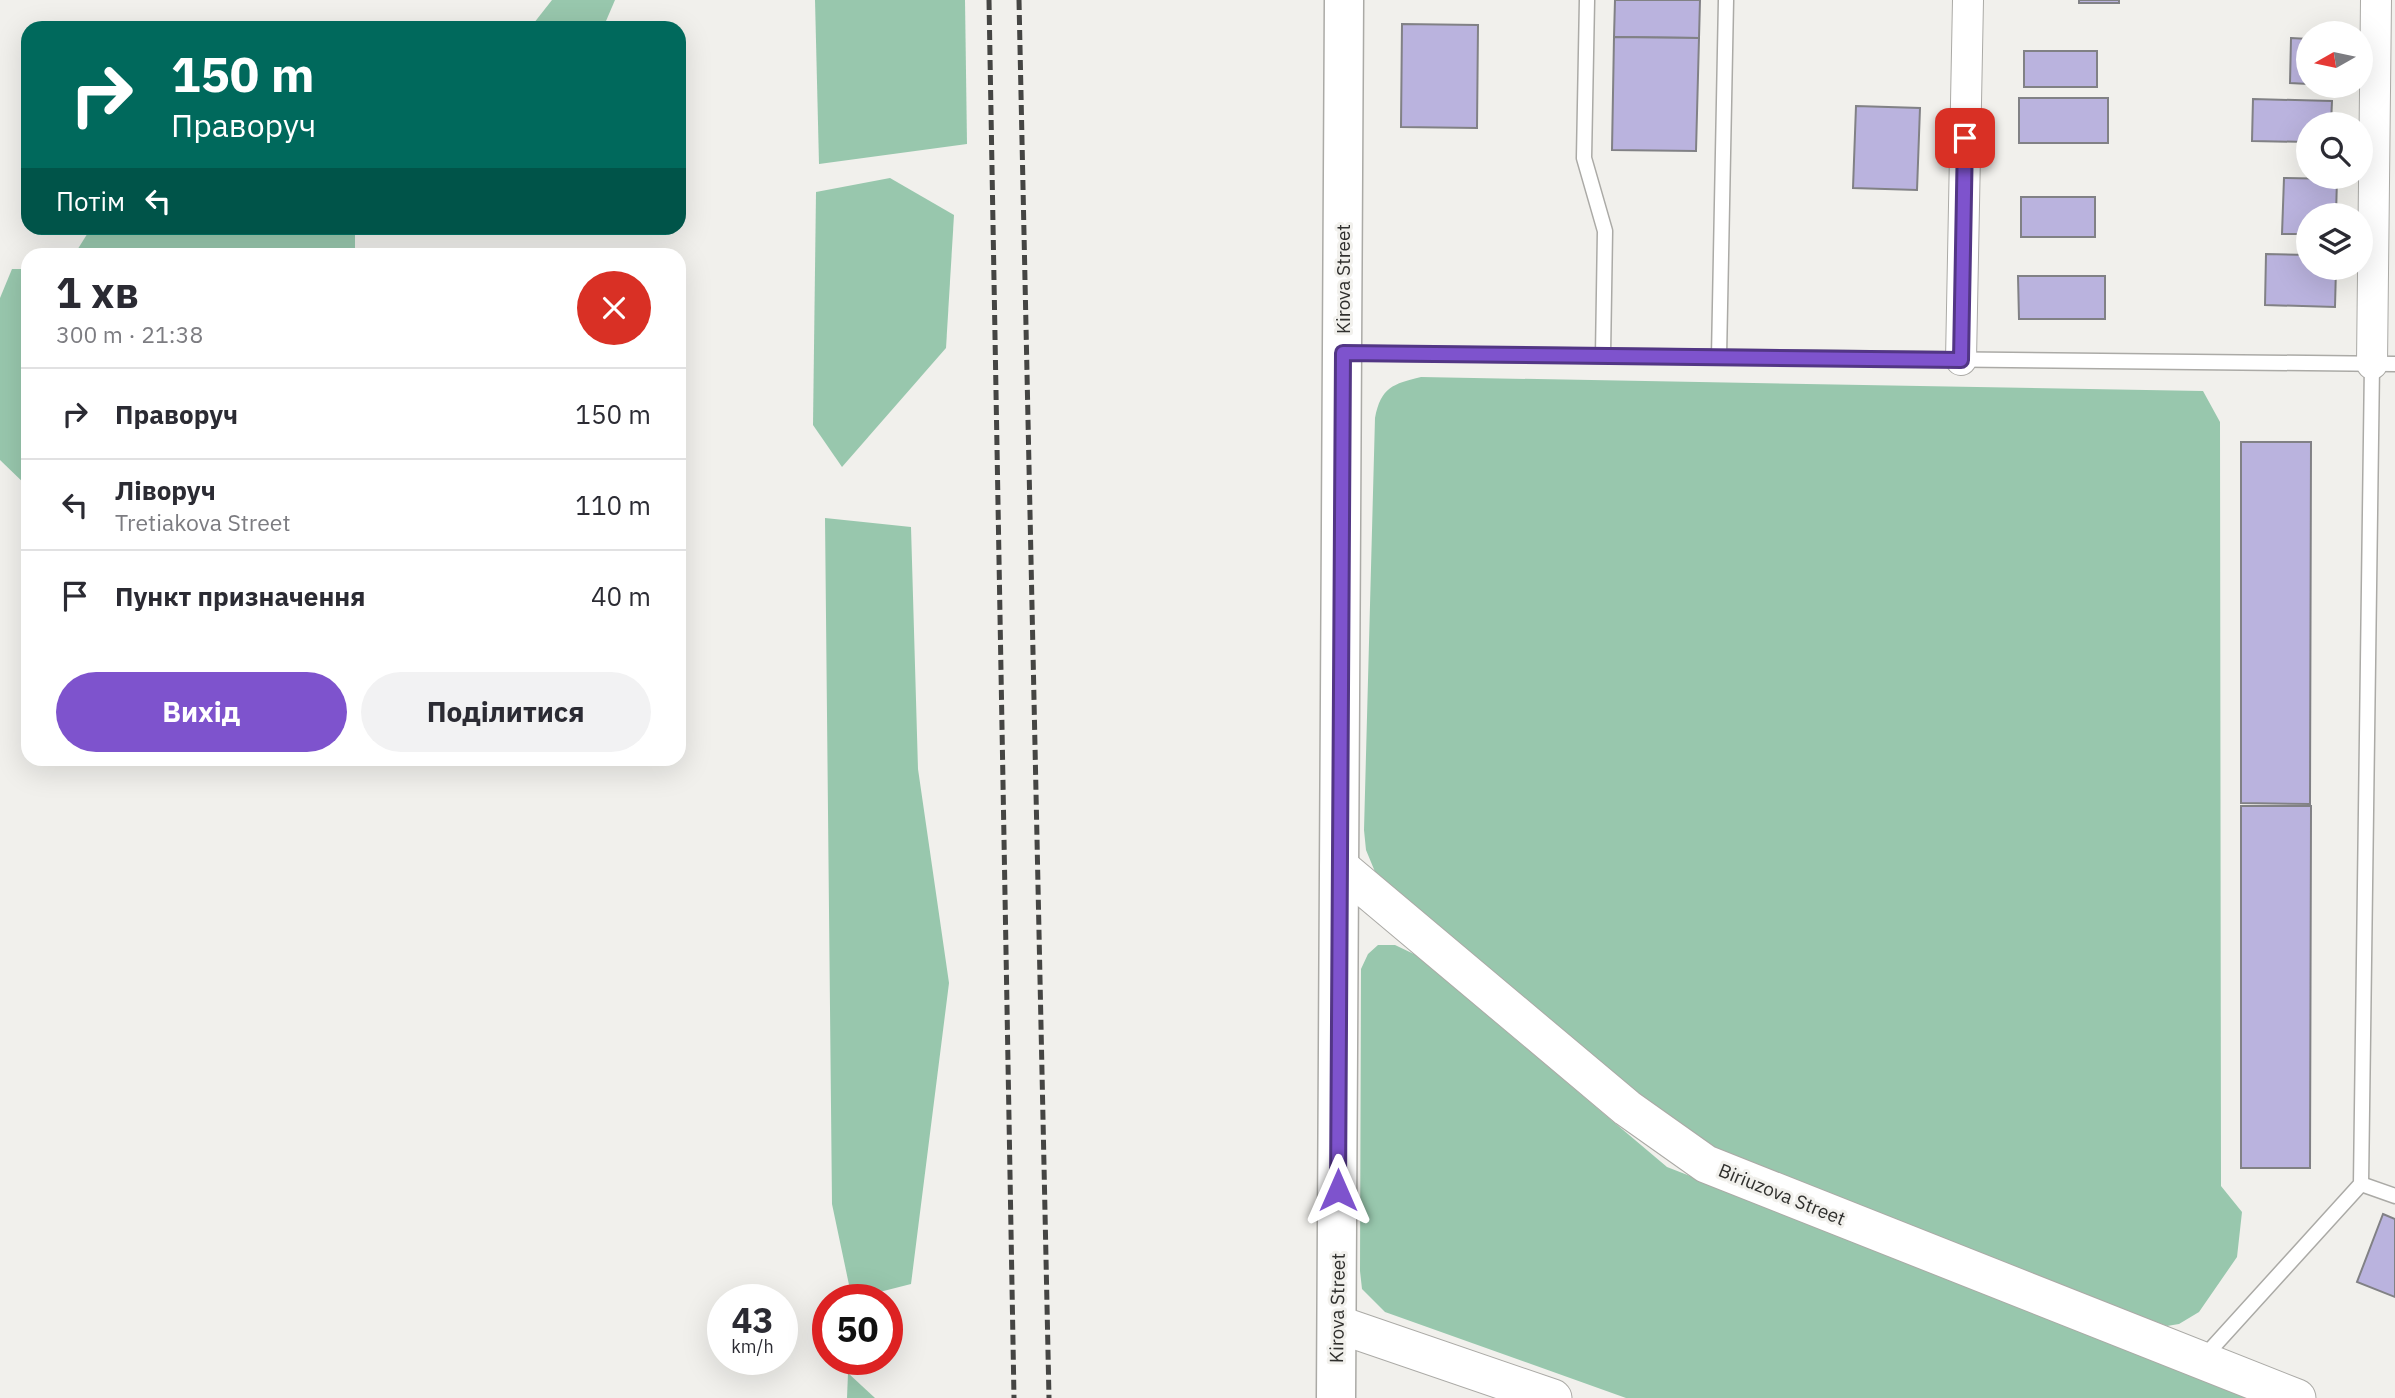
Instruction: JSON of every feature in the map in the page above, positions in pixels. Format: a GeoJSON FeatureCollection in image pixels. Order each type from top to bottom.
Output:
{"type":"FeatureCollection","features":[{"type":"Feature","properties":{"kind":"main road","name":"Kirova Street"},"geometry":{"type":"LineString","coordinates":[[1336,1398],[1344,0]]}},
{"type":"Feature","properties":{"kind":"street"},"geometry":{"type":"LineString","coordinates":[[1961,360],[1968,0]]}},
{"type":"Feature","properties":{"kind":"street"},"geometry":{"type":"LineString","coordinates":[[2376,0],[2383,364]]}},
{"type":"Feature","properties":{"kind":"street","name":"Biriuzova Street"},"geometry":{"type":"LineString","coordinates":[[1339,866],[1627,1108],[1706,1164],[2279,1395]]}},
{"type":"Feature","properties":{"kind":"street"},"geometry":{"type":"LineString","coordinates":[[1338,1324],[1553,1398]]}},
{"type":"Feature","properties":{"kind":"lane"},"geometry":{"type":"LineString","coordinates":[[1587,0],[1584,158],[1605,231],[1603,355]]}},
{"type":"Feature","properties":{"kind":"lane"},"geometry":{"type":"LineString","coordinates":[[1719,357],[1726,0]]}},
{"type":"Feature","properties":{"kind":"lane"},"geometry":{"type":"LineString","coordinates":[[1343,353],[2383,364],[2361,1184],[2200,1362]]}},
{"type":"Feature","properties":{"kind":"lane"},"geometry":{"type":"LineString","coordinates":[[2361,1184],[2395,1196]]}},
{"type":"Feature","properties":{"kind":"green space"},"geometry":{"type":"Polygon","coordinates":[[[552,0],[615,0],[606,21],[536,21],[552,0]]]}},
{"type":"Feature","properties":{"kind":"green space"},"geometry":{"type":"Polygon","coordinates":[[[815,0],[965,0],[967,144],[819,164],[815,0]]]}},
{"type":"Feature","properties":{"kind":"green space"},"geometry":{"type":"Polygon","coordinates":[[[890,178],[954,215],[946,348],[842,467],[813,425],[816,192],[890,178]]]}},
{"type":"Feature","properties":{"kind":"green space"},"geometry":{"type":"Polygon","coordinates":[[[87,235],[355,235],[355,248],[78,248],[87,235]]]}},
{"type":"Feature","properties":{"kind":"green space"},"geometry":{"type":"Polygon","coordinates":[[[12,269],[21,269],[21,480],[0,460],[0,298],[12,269]]]}},
{"type":"Feature","properties":{"kind":"green space"},"geometry":{"type":"Polygon","coordinates":[[[1421,377],[2203,391],[2220,422],[2221,1186],[2242,1212],[2237,1257],[2199,1312],[2179,1324],[2167,1326],[1711,1153],[1636,1099],[1378,879],[1366,850],[1364,830],[1375,418],[1381,400],[1390,388],[1421,377]]]}},
{"type":"Feature","properties":{"kind":"green space"},"geometry":{"type":"Polygon","coordinates":[[[825,518],[911,527],[918,769],[949,983],[911,1284],[849,1284],[832,1204],[825,518]]]}},
{"type":"Feature","properties":{"kind":"green space"},"geometry":{"type":"Polygon","coordinates":[[[1378,945],[1395,945],[1416,955],[1667,1167],[2237,1389],[2245,1398],[1626,1398],[1385,1312],[1362,1289],[1360,1271],[1361,969],[1368,954],[1378,945]]]}},
{"type":"Feature","properties":{"kind":"green space"},"geometry":{"type":"Polygon","coordinates":[[[848,1375],[850,1375],[875,1398],[847,1398],[848,1375]]]}},
{"type":"Feature","properties":{"kind":"building"},"geometry":{"type":"Polygon","coordinates":[[[1615,0],[1700,0],[1699,38],[1614,37],[1615,0]]]}},
{"type":"Feature","properties":{"kind":"building"},"geometry":{"type":"Polygon","coordinates":[[[2079,0],[2119,0],[2119,3],[2079,3],[2079,0]]]}},
{"type":"Feature","properties":{"kind":"building"},"geometry":{"type":"Polygon","coordinates":[[[1402,24],[1478,25],[1477,128],[1401,127],[1402,24]]]}},
{"type":"Feature","properties":{"kind":"building"},"geometry":{"type":"Polygon","coordinates":[[[1614,37],[1699,38],[1696,151],[1612,150],[1614,37]]]}},
{"type":"Feature","properties":{"kind":"building"},"geometry":{"type":"Polygon","coordinates":[[[2291,38],[2296,38],[2296,83],[2290,83],[2291,38]]]}},
{"type":"Feature","properties":{"kind":"building"},"geometry":{"type":"Polygon","coordinates":[[[2024,51],[2097,51],[2097,87],[2024,87],[2024,51]]]}},
{"type":"Feature","properties":{"kind":"building"},"geometry":{"type":"Polygon","coordinates":[[[2019,98],[2108,98],[2108,143],[2019,143],[2019,98]]]}},
{"type":"Feature","properties":{"kind":"building"},"geometry":{"type":"Polygon","coordinates":[[[2253,99],[2332,101],[2332,112],[2296,112],[2296,142],[2252,141],[2253,99]]]}},
{"type":"Feature","properties":{"kind":"building"},"geometry":{"type":"Polygon","coordinates":[[[1856,106],[1920,108],[1917,190],[1853,188],[1856,106]]]}},
{"type":"Feature","properties":{"kind":"building"},"geometry":{"type":"Polygon","coordinates":[[[2284,178],[2296,178],[2296,189],[2337,189],[2336,203],[2296,203],[2296,234],[2282,234],[2284,178]]]}},
{"type":"Feature","properties":{"kind":"building"},"geometry":{"type":"Polygon","coordinates":[[[2021,197],[2095,197],[2095,237],[2021,237],[2021,197]]]}},
{"type":"Feature","properties":{"kind":"building"},"geometry":{"type":"Polygon","coordinates":[[[2266,254],[2296,255],[2296,280],[2336,280],[2335,307],[2265,305],[2266,254]]]}},
{"type":"Feature","properties":{"kind":"building"},"geometry":{"type":"Polygon","coordinates":[[[2018,276],[2105,276],[2105,319],[2019,319],[2018,276]]]}},
{"type":"Feature","properties":{"kind":"building"},"geometry":{"type":"Polygon","coordinates":[[[2241,442],[2311,442],[2310,804],[2241,803],[2241,442]]]}},
{"type":"Feature","properties":{"kind":"building"},"geometry":{"type":"Polygon","coordinates":[[[2241,806],[2311,806],[2310,1168],[2241,1168],[2241,806]]]}},
{"type":"Feature","properties":{"kind":"building"},"geometry":{"type":"Polygon","coordinates":[[[2383,1214],[2395,1219],[2395,1297],[2357,1282],[2383,1214]]]}},
{"type":"Feature","properties":{"kind":"railway"},"geometry":{"type":"LineString","coordinates":[[989,0],[1014,1398]]}},
{"type":"Feature","properties":{"kind":"railway"},"geometry":{"type":"LineString","coordinates":[[1019,0],[1049,1398]]}},
{"type":"Feature","properties":{"kind":"route"},"geometry":{"type":"LineString","coordinates":[[1338,1190],[1343,353],[1961,360],[1965,138]]}}]}
